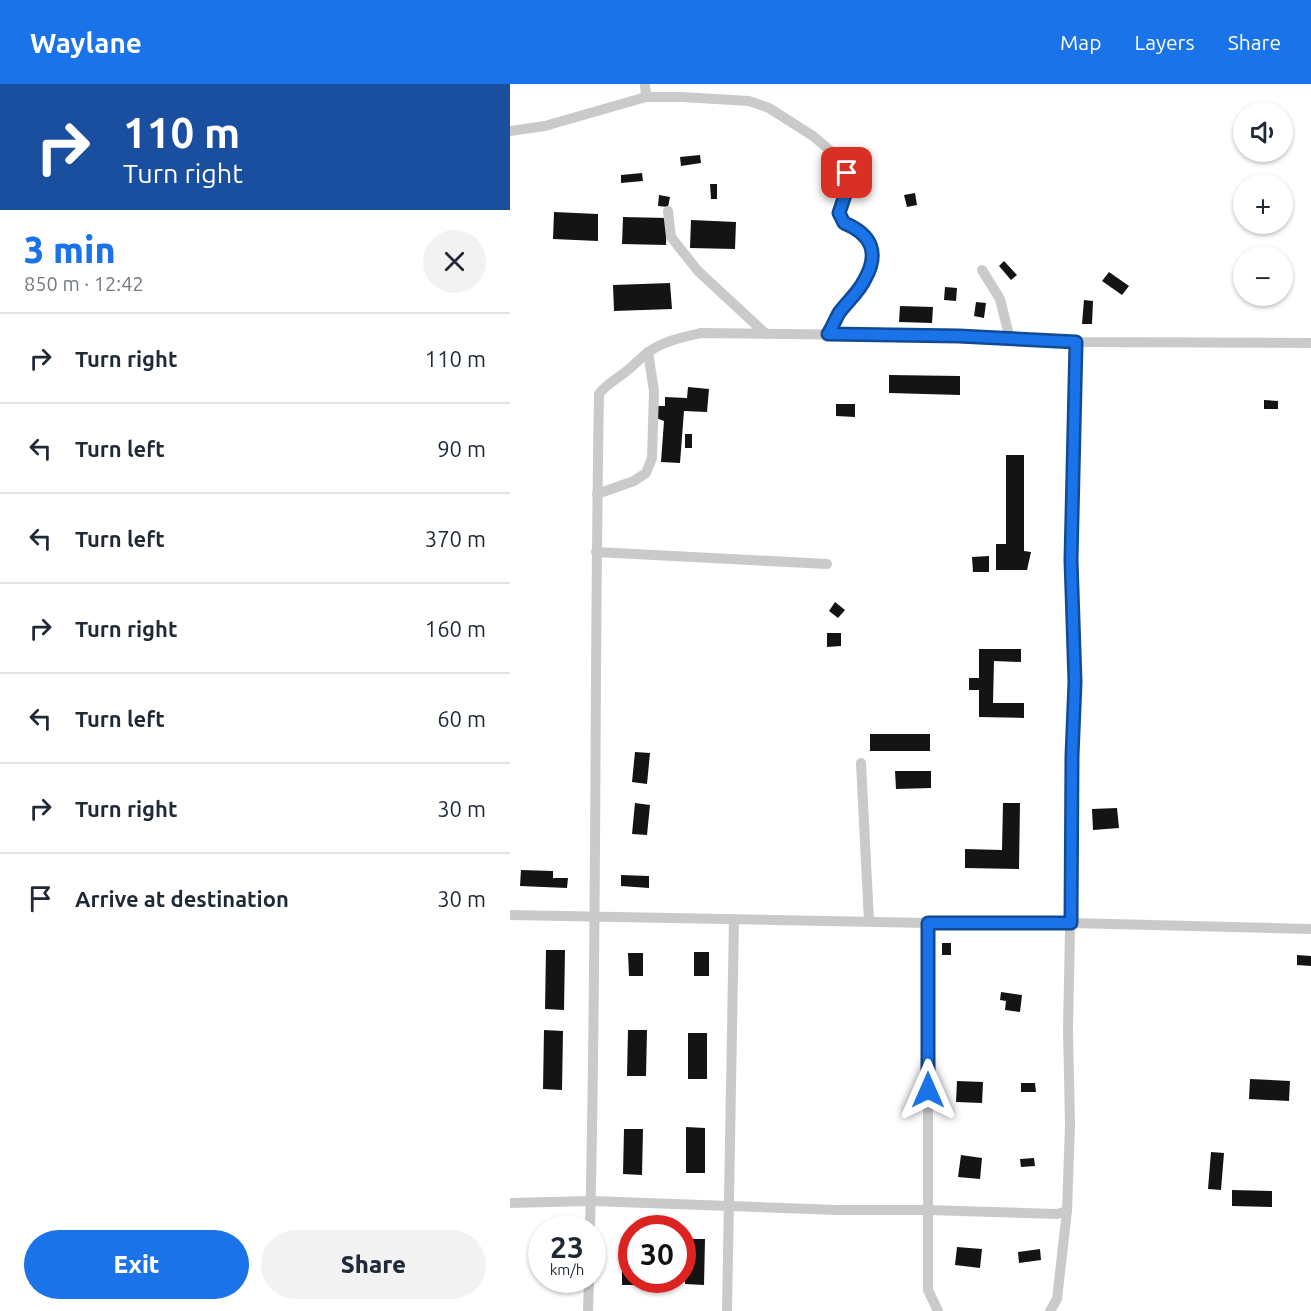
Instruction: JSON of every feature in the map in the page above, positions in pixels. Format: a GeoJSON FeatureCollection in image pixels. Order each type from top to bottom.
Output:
{"type":"FeatureCollection","features":[{"type":"Feature","properties":{"kind":"street"},"geometry":{"type":"LineString","coordinates":[[645,84],[646,97]]}},
{"type":"Feature","properties":{"kind":"street"},"geometry":{"type":"LineString","coordinates":[[510,131],[545,126],[646,97],[682,97],[749,101],[769,108],[813,136],[839,158],[847,173],[846,192],[839,213],[844,223],[856,228],[866,236],[873,251],[866,279],[839,313],[828,334]]}},
{"type":"Feature","properties":{"kind":"street"},"geometry":{"type":"LineString","coordinates":[[668,211],[671,237],[698,271],[766,334]]}},
{"type":"Feature","properties":{"kind":"street"},"geometry":{"type":"LineString","coordinates":[[982,270],[1000,299],[1010,339]]}},
{"type":"Feature","properties":{"kind":"street"},"geometry":{"type":"LineString","coordinates":[[590,1215],[596,916],[596,552],[599,394],[648,352],[682,337],[701,333],[828,334],[1076,342],[1311,343]]}},
{"type":"Feature","properties":{"kind":"street"},"geometry":{"type":"LineString","coordinates":[[1050,1311],[1057,1299],[1067,1211],[1070,1125],[1068,1029],[1075,682],[1071,560],[1076,342]]}},
{"type":"Feature","properties":{"kind":"street"},"geometry":{"type":"LineString","coordinates":[[597,494],[646,473],[652,458],[654,391],[648,352]]}},
{"type":"Feature","properties":{"kind":"street"},"geometry":{"type":"LineString","coordinates":[[596,552],[827,564]]}},
{"type":"Feature","properties":{"kind":"street"},"geometry":{"type":"LineString","coordinates":[[861,763],[869,921]]}},
{"type":"Feature","properties":{"kind":"street"},"geometry":{"type":"LineString","coordinates":[[510,915],[928,923],[1071,923],[1311,929]]}},
{"type":"Feature","properties":{"kind":"street"},"geometry":{"type":"LineString","coordinates":[[727,1311],[734,919]]}},
{"type":"Feature","properties":{"kind":"street"},"geometry":{"type":"LineString","coordinates":[[928,923],[928,1290],[938,1311]]}},
{"type":"Feature","properties":{"kind":"street"},"geometry":{"type":"LineString","coordinates":[[510,1203],[591,1201],[838,1210],[1058,1214],[1067,1211]]}},
{"type":"Feature","properties":{"kind":"street"},"geometry":{"type":"LineString","coordinates":[[588,1293],[588,1311]]}},
{"type":"Feature","properties":{"kind":"building"},"geometry":{"type":"Polygon","coordinates":[[[700,155],[701,163],[681,166],[680,157],[700,155]]]}},
{"type":"Feature","properties":{"kind":"building"},"geometry":{"type":"Polygon","coordinates":[[[642,173],[643,181],[621,183],[621,175],[642,173]]]}},
{"type":"Feature","properties":{"kind":"building"},"geometry":{"type":"Polygon","coordinates":[[[710,184],[717,184],[717,199],[711,199],[710,184]]]}},
{"type":"Feature","properties":{"kind":"building"},"geometry":{"type":"Polygon","coordinates":[[[915,193],[917,205],[907,207],[904,195],[915,193]]]}},
{"type":"Feature","properties":{"kind":"building"},"geometry":{"type":"Polygon","coordinates":[[[659,195],[670,197],[668,207],[658,206],[659,195]]]}},
{"type":"Feature","properties":{"kind":"building"},"geometry":{"type":"Polygon","coordinates":[[[554,212],[598,214],[598,241],[553,239],[554,212]]]}},
{"type":"Feature","properties":{"kind":"building"},"geometry":{"type":"Polygon","coordinates":[[[623,217],[667,218],[666,245],[622,244],[623,217]]]}},
{"type":"Feature","properties":{"kind":"building"},"geometry":{"type":"Polygon","coordinates":[[[691,220],[736,222],[735,249],[690,248],[691,220]]]}},
{"type":"Feature","properties":{"kind":"building"},"geometry":{"type":"Polygon","coordinates":[[[1004,261],[1017,275],[1011,280],[999,266],[1004,261]]]}},
{"type":"Feature","properties":{"kind":"building"},"geometry":{"type":"Polygon","coordinates":[[[1109,272],[1129,286],[1122,295],[1102,281],[1109,272]]]}},
{"type":"Feature","properties":{"kind":"building"},"geometry":{"type":"Polygon","coordinates":[[[670,283],[672,309],[614,311],[613,285],[670,283]]]}},
{"type":"Feature","properties":{"kind":"building"},"geometry":{"type":"Polygon","coordinates":[[[945,287],[957,288],[956,301],[944,300],[945,287]]]}},
{"type":"Feature","properties":{"kind":"building"},"geometry":{"type":"Polygon","coordinates":[[[1084,300],[1093,301],[1092,324],[1082,324],[1084,300]]]}},
{"type":"Feature","properties":{"kind":"building"},"geometry":{"type":"Polygon","coordinates":[[[976,302],[986,303],[984,318],[974,316],[976,302]]]}},
{"type":"Feature","properties":{"kind":"building"},"geometry":{"type":"Polygon","coordinates":[[[900,306],[933,307],[932,323],[899,322],[900,306]]]}},
{"type":"Feature","properties":{"kind":"building"},"geometry":{"type":"Polygon","coordinates":[[[889,375],[960,376],[960,395],[889,393],[889,375]]]}},
{"type":"Feature","properties":{"kind":"building"},"geometry":{"type":"Polygon","coordinates":[[[688,387],[709,389],[707,412],[684,411],[680,463],[661,462],[664,421],[656,418],[657,406],[665,406],[665,397],[687,398],[688,387]]]}},
{"type":"Feature","properties":{"kind":"building"},"geometry":{"type":"Polygon","coordinates":[[[1264,400],[1278,401],[1278,409],[1264,409],[1264,400]]]}},
{"type":"Feature","properties":{"kind":"building"},"geometry":{"type":"Polygon","coordinates":[[[836,404],[855,404],[855,417],[836,416],[836,404]]]}},
{"type":"Feature","properties":{"kind":"building"},"geometry":{"type":"Polygon","coordinates":[[[685,434],[692,434],[692,448],[685,448],[685,434]]]}},
{"type":"Feature","properties":{"kind":"building"},"geometry":{"type":"Polygon","coordinates":[[[1006,455],[1024,455],[1024,551],[1031,552],[1027,570],[996,570],[996,544],[1006,544],[1006,455]]]}},
{"type":"Feature","properties":{"kind":"building"},"geometry":{"type":"Polygon","coordinates":[[[989,556],[989,572],[973,572],[972,557],[989,556]]]}},
{"type":"Feature","properties":{"kind":"building"},"geometry":{"type":"Polygon","coordinates":[[[835,602],[845,610],[838,618],[829,611],[835,602]]]}},
{"type":"Feature","properties":{"kind":"building"},"geometry":{"type":"Polygon","coordinates":[[[827,633],[841,633],[841,646],[827,647],[827,633]]]}},
{"type":"Feature","properties":{"kind":"building"},"geometry":{"type":"Polygon","coordinates":[[[979,649],[1021,649],[1021,662],[994,661],[993,703],[1024,703],[1024,718],[979,717],[979,690],[969,690],[969,678],[979,678],[979,649]]]}},
{"type":"Feature","properties":{"kind":"building"},"geometry":{"type":"Polygon","coordinates":[[[870,734],[930,734],[930,751],[870,751],[870,734]]]}},
{"type":"Feature","properties":{"kind":"building"},"geometry":{"type":"Polygon","coordinates":[[[635,752],[650,753],[647,784],[632,782],[635,752]]]}},
{"type":"Feature","properties":{"kind":"building"},"geometry":{"type":"Polygon","coordinates":[[[895,771],[931,771],[931,788],[896,789],[895,771]]]}},
{"type":"Feature","properties":{"kind":"building"},"geometry":{"type":"Polygon","coordinates":[[[635,803],[650,805],[647,835],[632,834],[635,803]]]}},
{"type":"Feature","properties":{"kind":"building"},"geometry":{"type":"Polygon","coordinates":[[[1003,803],[1020,803],[1019,869],[965,868],[965,849],[1002,850],[1003,803]]]}},
{"type":"Feature","properties":{"kind":"building"},"geometry":{"type":"Polygon","coordinates":[[[1117,808],[1119,828],[1093,830],[1092,809],[1117,808]]]}},
{"type":"Feature","properties":{"kind":"building"},"geometry":{"type":"Polygon","coordinates":[[[521,870],[553,871],[553,878],[568,878],[567,888],[520,886],[521,870]]]}},
{"type":"Feature","properties":{"kind":"building"},"geometry":{"type":"Polygon","coordinates":[[[621,875],[649,876],[649,888],[621,886],[621,875]]]}},
{"type":"Feature","properties":{"kind":"building"},"geometry":{"type":"Polygon","coordinates":[[[942,943],[951,943],[951,955],[942,955],[942,943]]]}},
{"type":"Feature","properties":{"kind":"building"},"geometry":{"type":"Polygon","coordinates":[[[546,950],[565,950],[564,1010],[545,1009],[546,950]]]}},
{"type":"Feature","properties":{"kind":"building"},"geometry":{"type":"Polygon","coordinates":[[[694,952],[709,952],[709,976],[694,976],[694,952]]]}},
{"type":"Feature","properties":{"kind":"building"},"geometry":{"type":"Polygon","coordinates":[[[628,953],[643,953],[643,976],[629,976],[628,953]]]}},
{"type":"Feature","properties":{"kind":"building"},"geometry":{"type":"Polygon","coordinates":[[[1297,955],[1311,956],[1311,966],[1297,965],[1297,955]]]}},
{"type":"Feature","properties":{"kind":"building"},"geometry":{"type":"Polygon","coordinates":[[[1001,992],[1022,995],[1020,1012],[1005,1010],[1006,1001],[1000,1000],[1001,992]]]}},
{"type":"Feature","properties":{"kind":"building"},"geometry":{"type":"Polygon","coordinates":[[[544,1030],[563,1031],[562,1090],[543,1089],[544,1030]]]}},
{"type":"Feature","properties":{"kind":"building"},"geometry":{"type":"Polygon","coordinates":[[[628,1030],[647,1030],[646,1076],[627,1076],[628,1030]]]}},
{"type":"Feature","properties":{"kind":"building"},"geometry":{"type":"Polygon","coordinates":[[[688,1033],[707,1033],[707,1079],[688,1079],[688,1033]]]}},
{"type":"Feature","properties":{"kind":"building"},"geometry":{"type":"Polygon","coordinates":[[[1250,1079],[1290,1081],[1289,1101],[1249,1099],[1250,1079]]]}},
{"type":"Feature","properties":{"kind":"building"},"geometry":{"type":"Polygon","coordinates":[[[957,1081],[983,1082],[982,1103],[956,1102],[957,1081]]]}},
{"type":"Feature","properties":{"kind":"building"},"geometry":{"type":"Polygon","coordinates":[[[1021,1083],[1035,1083],[1036,1092],[1021,1092],[1021,1083]]]}},
{"type":"Feature","properties":{"kind":"building"},"geometry":{"type":"Polygon","coordinates":[[[686,1127],[705,1128],[705,1173],[686,1173],[686,1127]]]}},
{"type":"Feature","properties":{"kind":"building"},"geometry":{"type":"Polygon","coordinates":[[[624,1129],[643,1129],[642,1175],[623,1174],[624,1129]]]}},
{"type":"Feature","properties":{"kind":"building"},"geometry":{"type":"Polygon","coordinates":[[[1211,1152],[1224,1153],[1221,1190],[1208,1189],[1211,1152]]]}},
{"type":"Feature","properties":{"kind":"building"},"geometry":{"type":"Polygon","coordinates":[[[961,1155],[982,1158],[980,1179],[958,1177],[961,1155]]]}},
{"type":"Feature","properties":{"kind":"building"},"geometry":{"type":"Polygon","coordinates":[[[1034,1158],[1035,1166],[1021,1167],[1020,1159],[1034,1158]]]}},
{"type":"Feature","properties":{"kind":"building"},"geometry":{"type":"Polygon","coordinates":[[[1232,1190],[1272,1191],[1272,1207],[1232,1206],[1232,1190]]]}},
{"type":"Feature","properties":{"kind":"building"},"geometry":{"type":"Polygon","coordinates":[[[696,1239],[705,1239],[704,1285],[696,1285],[696,1239]]]}},
{"type":"Feature","properties":{"kind":"building"},"geometry":{"type":"Polygon","coordinates":[[[957,1247],[982,1249],[980,1268],[955,1265],[957,1247]]]}},
{"type":"Feature","properties":{"kind":"building"},"geometry":{"type":"Polygon","coordinates":[[[1040,1249],[1041,1260],[1019,1263],[1018,1252],[1040,1249]]]}},
{"type":"Feature","properties":{"kind":"route"},"geometry":{"type":"LineString","coordinates":[[847,173],[846,192],[839,213],[844,223],[856,228],[866,236],[873,251],[866,279],[839,313],[828,334],[959,336],[1076,342],[1071,560],[1075,682],[1071,923],[928,923],[928,1090]]}}]}
